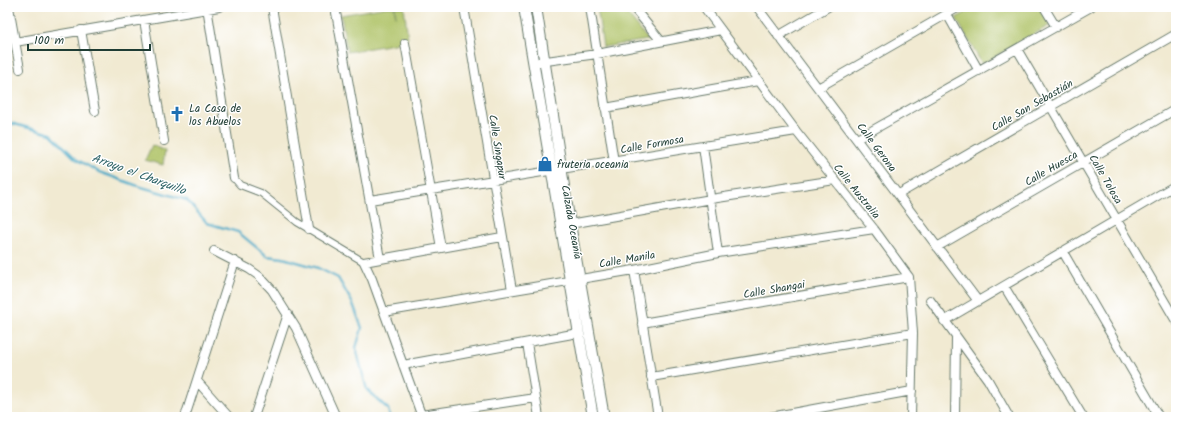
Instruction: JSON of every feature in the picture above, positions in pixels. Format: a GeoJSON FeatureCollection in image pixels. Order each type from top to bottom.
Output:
{"type":"FeatureCollection","features":[{"type":"Feature","properties":{"kind":"street"},"geometry":{"type":"LineString","coordinates":[[9,7],[20,69]]}},
{"type":"Feature","properties":{"kind":"street"},"geometry":{"type":"LineString","coordinates":[[15,42],[207,8],[220,7]]}},
{"type":"Feature","properties":{"kind":"street"},"geometry":{"type":"LineString","coordinates":[[272,7],[310,229]]}},
{"type":"Feature","properties":{"kind":"street"},"geometry":{"type":"LineString","coordinates":[[335,7],[380,259]]}},
{"type":"Feature","properties":{"kind":"street","name":"Calle Singapur"},"geometry":{"type":"LineString","coordinates":[[464,7],[512,290]]}},
{"type":"Feature","properties":{"kind":"street","name":"Calzada Oceanía"},"geometry":{"type":"LineString","coordinates":[[524,7],[533,63],[556,170],[570,224],[604,417]]}},
{"type":"Feature","properties":{"kind":"street","name":"Calzada Oceanía"},"geometry":{"type":"LineString","coordinates":[[536,7],[545,61],[556,170],[570,280],[593,417]]}},
{"type":"Feature","properties":{"kind":"street"},"geometry":{"type":"LineString","coordinates":[[590,7],[614,162]]}},
{"type":"Feature","properties":{"kind":"street"},"geometry":{"type":"LineString","coordinates":[[633,7],[660,41]]}},
{"type":"Feature","properties":{"kind":"street","name":"Calle Australia"},"geometry":{"type":"LineString","coordinates":[[704,7],[758,81],[874,229],[909,277]]}},
{"type":"Feature","properties":{"kind":"street","name":"Calle Gerona"},"geometry":{"type":"LineString","coordinates":[[757,7],[978,301]]}},
{"type":"Feature","properties":{"kind":"street"},"geometry":{"type":"LineString","coordinates":[[778,36],[828,7]]}},
{"type":"Feature","properties":{"kind":"street"},"geometry":{"type":"LineString","coordinates":[[818,88],[959,7]]}},
{"type":"Feature","properties":{"kind":"street"},"geometry":{"type":"LineString","coordinates":[[1044,7],[1056,27]]}},
{"type":"Feature","properties":{"kind":"street"},"geometry":{"type":"LineString","coordinates":[[857,139],[1091,7]]}},
{"type":"Feature","properties":{"kind":"street"},"geometry":{"type":"LineString","coordinates":[[207,8],[234,178],[240,185],[261,193],[297,222],[364,262],[372,279],[421,416],[536,398]]}},
{"type":"Feature","properties":{"kind":"street"},"geometry":{"type":"LineString","coordinates":[[947,14],[979,71]]}},
{"type":"Feature","properties":{"kind":"street"},"geometry":{"type":"LineString","coordinates":[[144,20],[164,141]]}},
{"type":"Feature","properties":{"kind":"street"},"geometry":{"type":"LineString","coordinates":[[81,30],[95,111]]}},
{"type":"Feature","properties":{"kind":"street"},"geometry":{"type":"LineString","coordinates":[[533,63],[597,54],[721,30]]}},
{"type":"Feature","properties":{"kind":"street","name":"Calle San Sebastián"},"geometry":{"type":"LineString","coordinates":[[899,194],[1176,34]]}},
{"type":"Feature","properties":{"kind":"street"},"geometry":{"type":"LineString","coordinates":[[404,43],[441,248]]}},
{"type":"Feature","properties":{"kind":"street","name":"Calle Tolosa"},"geometry":{"type":"LineString","coordinates":[[1017,49],[1176,320]]}},
{"type":"Feature","properties":{"kind":"street"},"geometry":{"type":"LineString","coordinates":[[605,108],[758,81]]}},
{"type":"Feature","properties":{"kind":"street","name":"Calle Huesca"},"geometry":{"type":"LineString","coordinates":[[937,246],[1176,109]]}},
{"type":"Feature","properties":{"kind":"street","name":"Calle Formosa"},"geometry":{"type":"LineString","coordinates":[[370,200],[614,162],[796,131]]}},
{"type":"Feature","properties":{"kind":"street"},"geometry":{"type":"LineString","coordinates":[[703,146],[718,253]]}},
{"type":"Feature","properties":{"kind":"street"},"geometry":{"type":"LineString","coordinates":[[570,224],[835,180]]}},
{"type":"Feature","properties":{"kind":"street"},"geometry":{"type":"LineString","coordinates":[[944,321],[1117,220],[1175,188]]}},
{"type":"Feature","properties":{"kind":"street","name":"Calle Manila"},"geometry":{"type":"LineString","coordinates":[[384,312],[634,270],[718,253],[874,229]]}},
{"type":"Feature","properties":{"kind":"street"},"geometry":{"type":"LineString","coordinates":[[364,262],[502,237]]}},
{"type":"Feature","properties":{"kind":"street"},"geometry":{"type":"LineString","coordinates":[[214,251],[254,272],[266,282],[288,314],[336,417]]}},
{"type":"Feature","properties":{"kind":"street"},"geometry":{"type":"LineString","coordinates":[[1062,252],[1159,417]]}},
{"type":"Feature","properties":{"kind":"street"},"geometry":{"type":"LineString","coordinates":[[185,417],[235,261]]}},
{"type":"Feature","properties":{"kind":"street"},"geometry":{"type":"LineString","coordinates":[[634,270],[658,417]]}},
{"type":"Feature","properties":{"kind":"street"},"geometry":{"type":"LineString","coordinates":[[909,277],[912,333],[911,417]]}},
{"type":"Feature","properties":{"kind":"street","name":"Calle Shangai"},"geometry":{"type":"LineString","coordinates":[[642,323],[909,277]]}},
{"type":"Feature","properties":{"kind":"street"},"geometry":{"type":"LineString","coordinates":[[1004,286],[1083,417]]}},
{"type":"Feature","properties":{"kind":"street"},"geometry":{"type":"LineString","coordinates":[[930,300],[956,338],[988,380],[1009,417]]}},
{"type":"Feature","properties":{"kind":"street"},"geometry":{"type":"LineString","coordinates":[[254,417],[288,314]]}},
{"type":"Feature","properties":{"kind":"street"},"geometry":{"type":"LineString","coordinates":[[403,365],[578,333]]}},
{"type":"Feature","properties":{"kind":"street"},"geometry":{"type":"LineString","coordinates":[[651,377],[912,333]]}},
{"type":"Feature","properties":{"kind":"street"},"geometry":{"type":"LineString","coordinates":[[955,417],[956,338]]}},
{"type":"Feature","properties":{"kind":"street"},"geometry":{"type":"LineString","coordinates":[[527,342],[539,417]]}},
{"type":"Feature","properties":{"kind":"street"},"geometry":{"type":"LineString","coordinates":[[197,381],[229,417]]}},
{"type":"Feature","properties":{"kind":"street"},"geometry":{"type":"LineString","coordinates":[[770,417],[912,391]]}},
{"type":"Feature","properties":{"kind":"green space"},"geometry":{"type":"Polygon","coordinates":[[[394,7],[396,17],[395,7],[404,7],[408,38],[400,40],[400,43],[347,52],[341,15],[394,7]]]}},
{"type":"Feature","properties":{"kind":"green space"},"geometry":{"type":"Polygon","coordinates":[[[597,7],[622,7],[648,40],[603,47],[597,7]]]}},
{"type":"Feature","properties":{"kind":"green space"},"geometry":{"type":"Polygon","coordinates":[[[976,7],[1039,7],[1050,25],[982,64],[956,18],[976,7]]]}},
{"type":"Feature","properties":{"kind":"green space"},"geometry":{"type":"Polygon","coordinates":[[[152,145],[165,151],[163,165],[145,160],[152,145]]]}},
{"type":"Feature","properties":{"kind":"waterway","name":"Arroyo el Charquillo"},"geometry":{"type":"LineString","coordinates":[[7,122],[51,134],[76,159],[99,172],[138,186],[187,200],[207,223],[238,232],[267,256],[283,258],[318,268],[338,278],[353,304],[362,328],[356,348],[367,390],[388,409],[390,417]]}},
{"type":"Feature","properties":{"kind":"place","name":"La Casa de los Abuelos"},"geometry":{"type":"Point","coordinates":[177,114]}},
{"type":"Feature","properties":{"kind":"place","name":"fruteria oceania"},"geometry":{"type":"Point","coordinates":[545,164]}}]}
